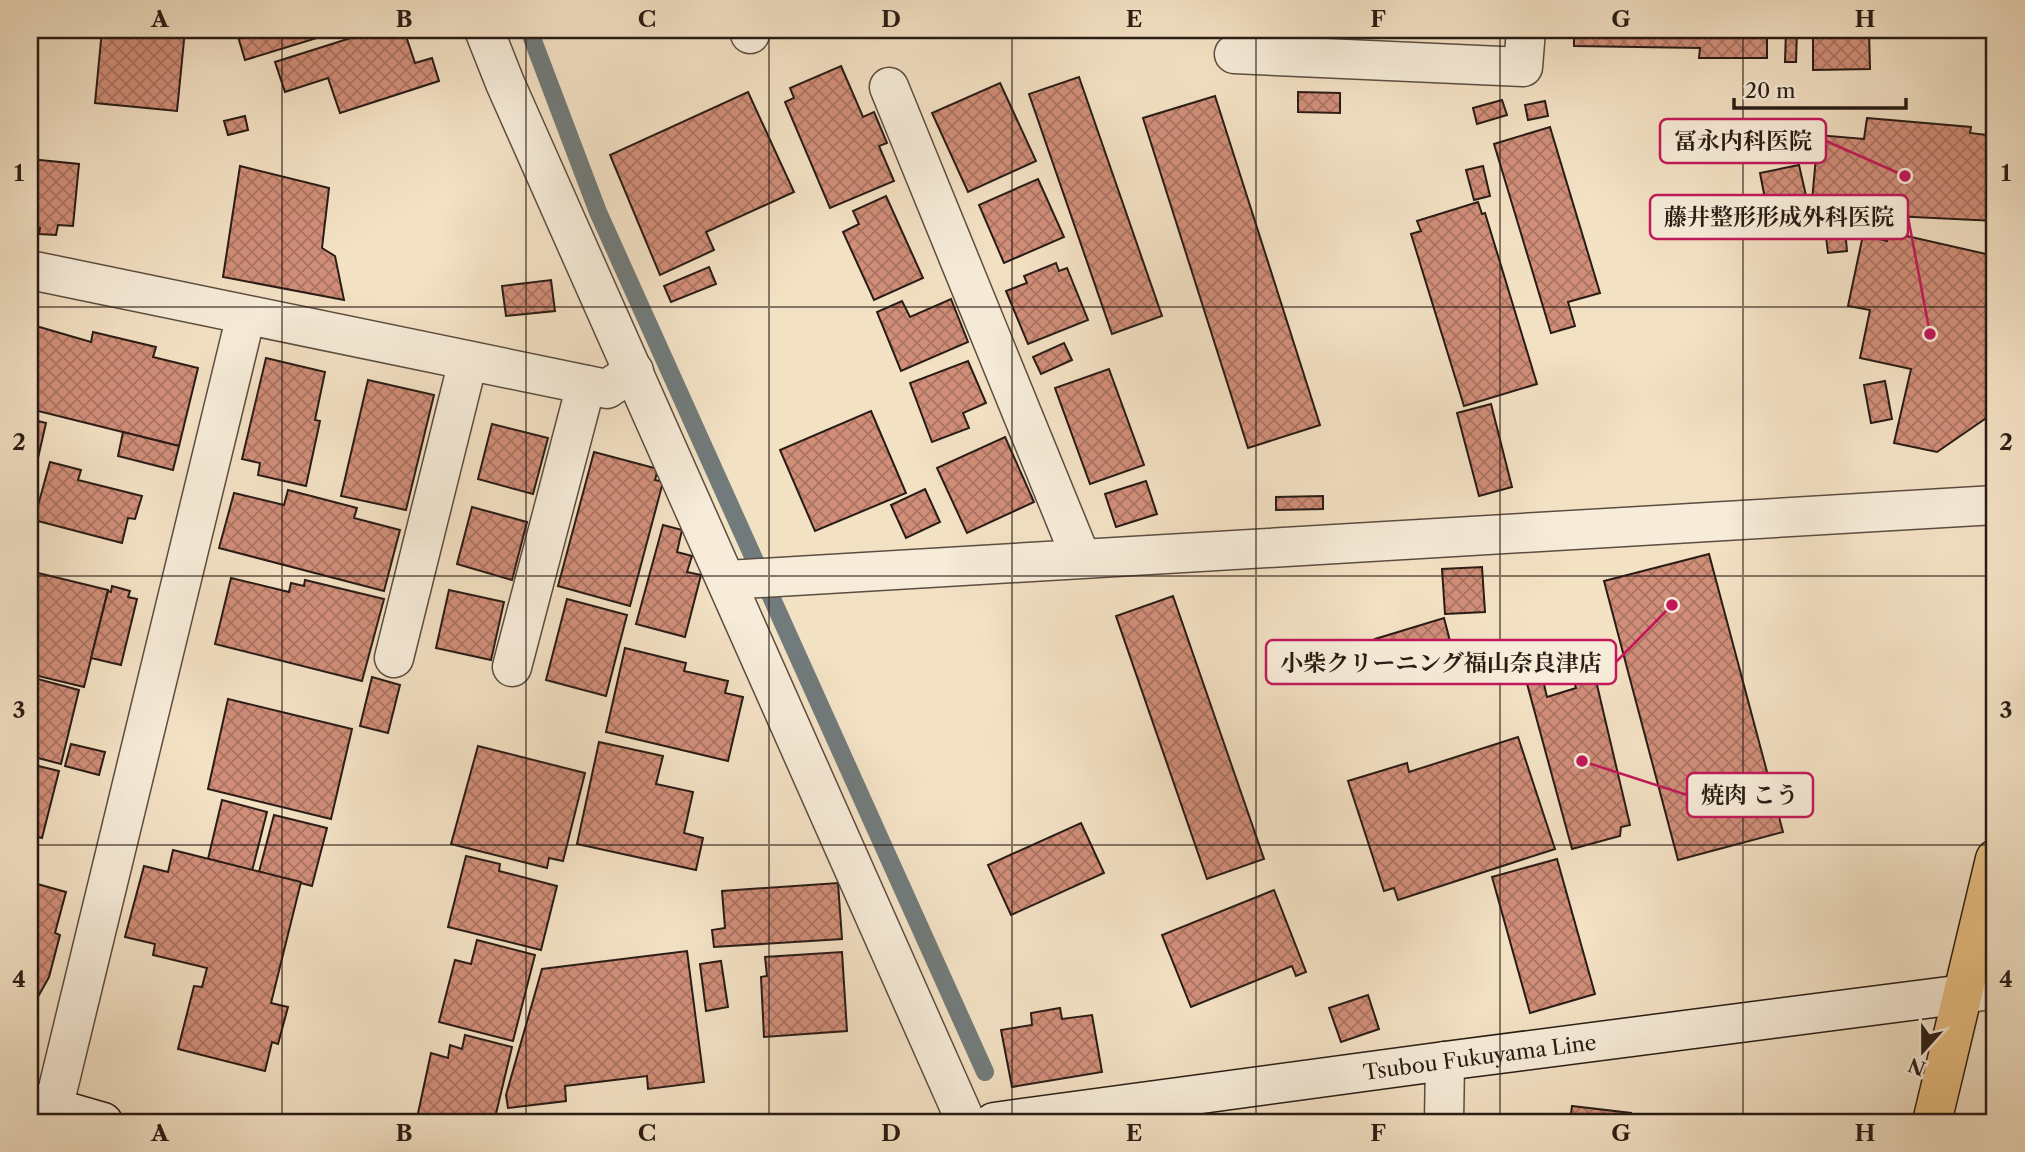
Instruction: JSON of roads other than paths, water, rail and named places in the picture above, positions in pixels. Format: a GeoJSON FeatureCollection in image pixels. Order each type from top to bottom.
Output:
{"type":"FeatureCollection","features":[{"type":"Feature","properties":{"kind":"highway"},"geometry":{"type":"LineString","coordinates":[[1931,1122],[1980,992],[1995,859]]}},
{"type":"Feature","properties":{"kind":"street"},"geometry":{"type":"LineString","coordinates":[[484,30],[505,83],[730,580],[966,1122]]}},
{"type":"Feature","properties":{"kind":"street"},"geometry":{"type":"LineString","coordinates":[[1234,54],[1523,67],[1526,30]]}},
{"type":"Feature","properties":{"kind":"street"},"geometry":{"type":"LineString","coordinates":[[889,87],[1081,558]]}},
{"type":"Feature","properties":{"kind":"street"},"geometry":{"type":"LineString","coordinates":[[30,271],[607,389],[634,371]]}},
{"type":"Feature","properties":{"kind":"street"},"geometry":{"type":"LineString","coordinates":[[103,1122],[41,1105],[246,315]]}},
{"type":"Feature","properties":{"kind":"street"},"geometry":{"type":"LineString","coordinates":[[394,658],[468,361]]}},
{"type":"Feature","properties":{"kind":"street"},"geometry":{"type":"LineString","coordinates":[[512,667],[586,385]]}},
{"type":"Feature","properties":{"kind":"street"},"geometry":{"type":"LineString","coordinates":[[730,580],[1995,505]]}},
{"type":"Feature","properties":{"kind":"street","name":"Tsubou Fukuyama Line"},"geometry":{"type":"LineString","coordinates":[[994,1122],[1980,992]]}},
{"type":"Feature","properties":{"kind":"street"},"geometry":{"type":"LineString","coordinates":[[1444,1122],[1445,1061]]}},
{"type":"Feature","properties":{"kind":"waterway"},"geometry":{"type":"LineString","coordinates":[[529,30],[598,212],[985,1072]]}},
{"type":"Feature","properties":{"kind":"place","name":"冨永内科医院"},"geometry":{"type":"Point","coordinates":[1905,176]}},
{"type":"Feature","properties":{"kind":"place","name":"藤井整形形成外科医院"},"geometry":{"type":"Point","coordinates":[1930,334]}},
{"type":"Feature","properties":{"kind":"place","name":"小柴クリーニング福山奈良津店"},"geometry":{"type":"Point","coordinates":[1672,605]}},
{"type":"Feature","properties":{"kind":"place","name":"焼肉 こう"},"geometry":{"type":"Point","coordinates":[1582,761]}}]}
